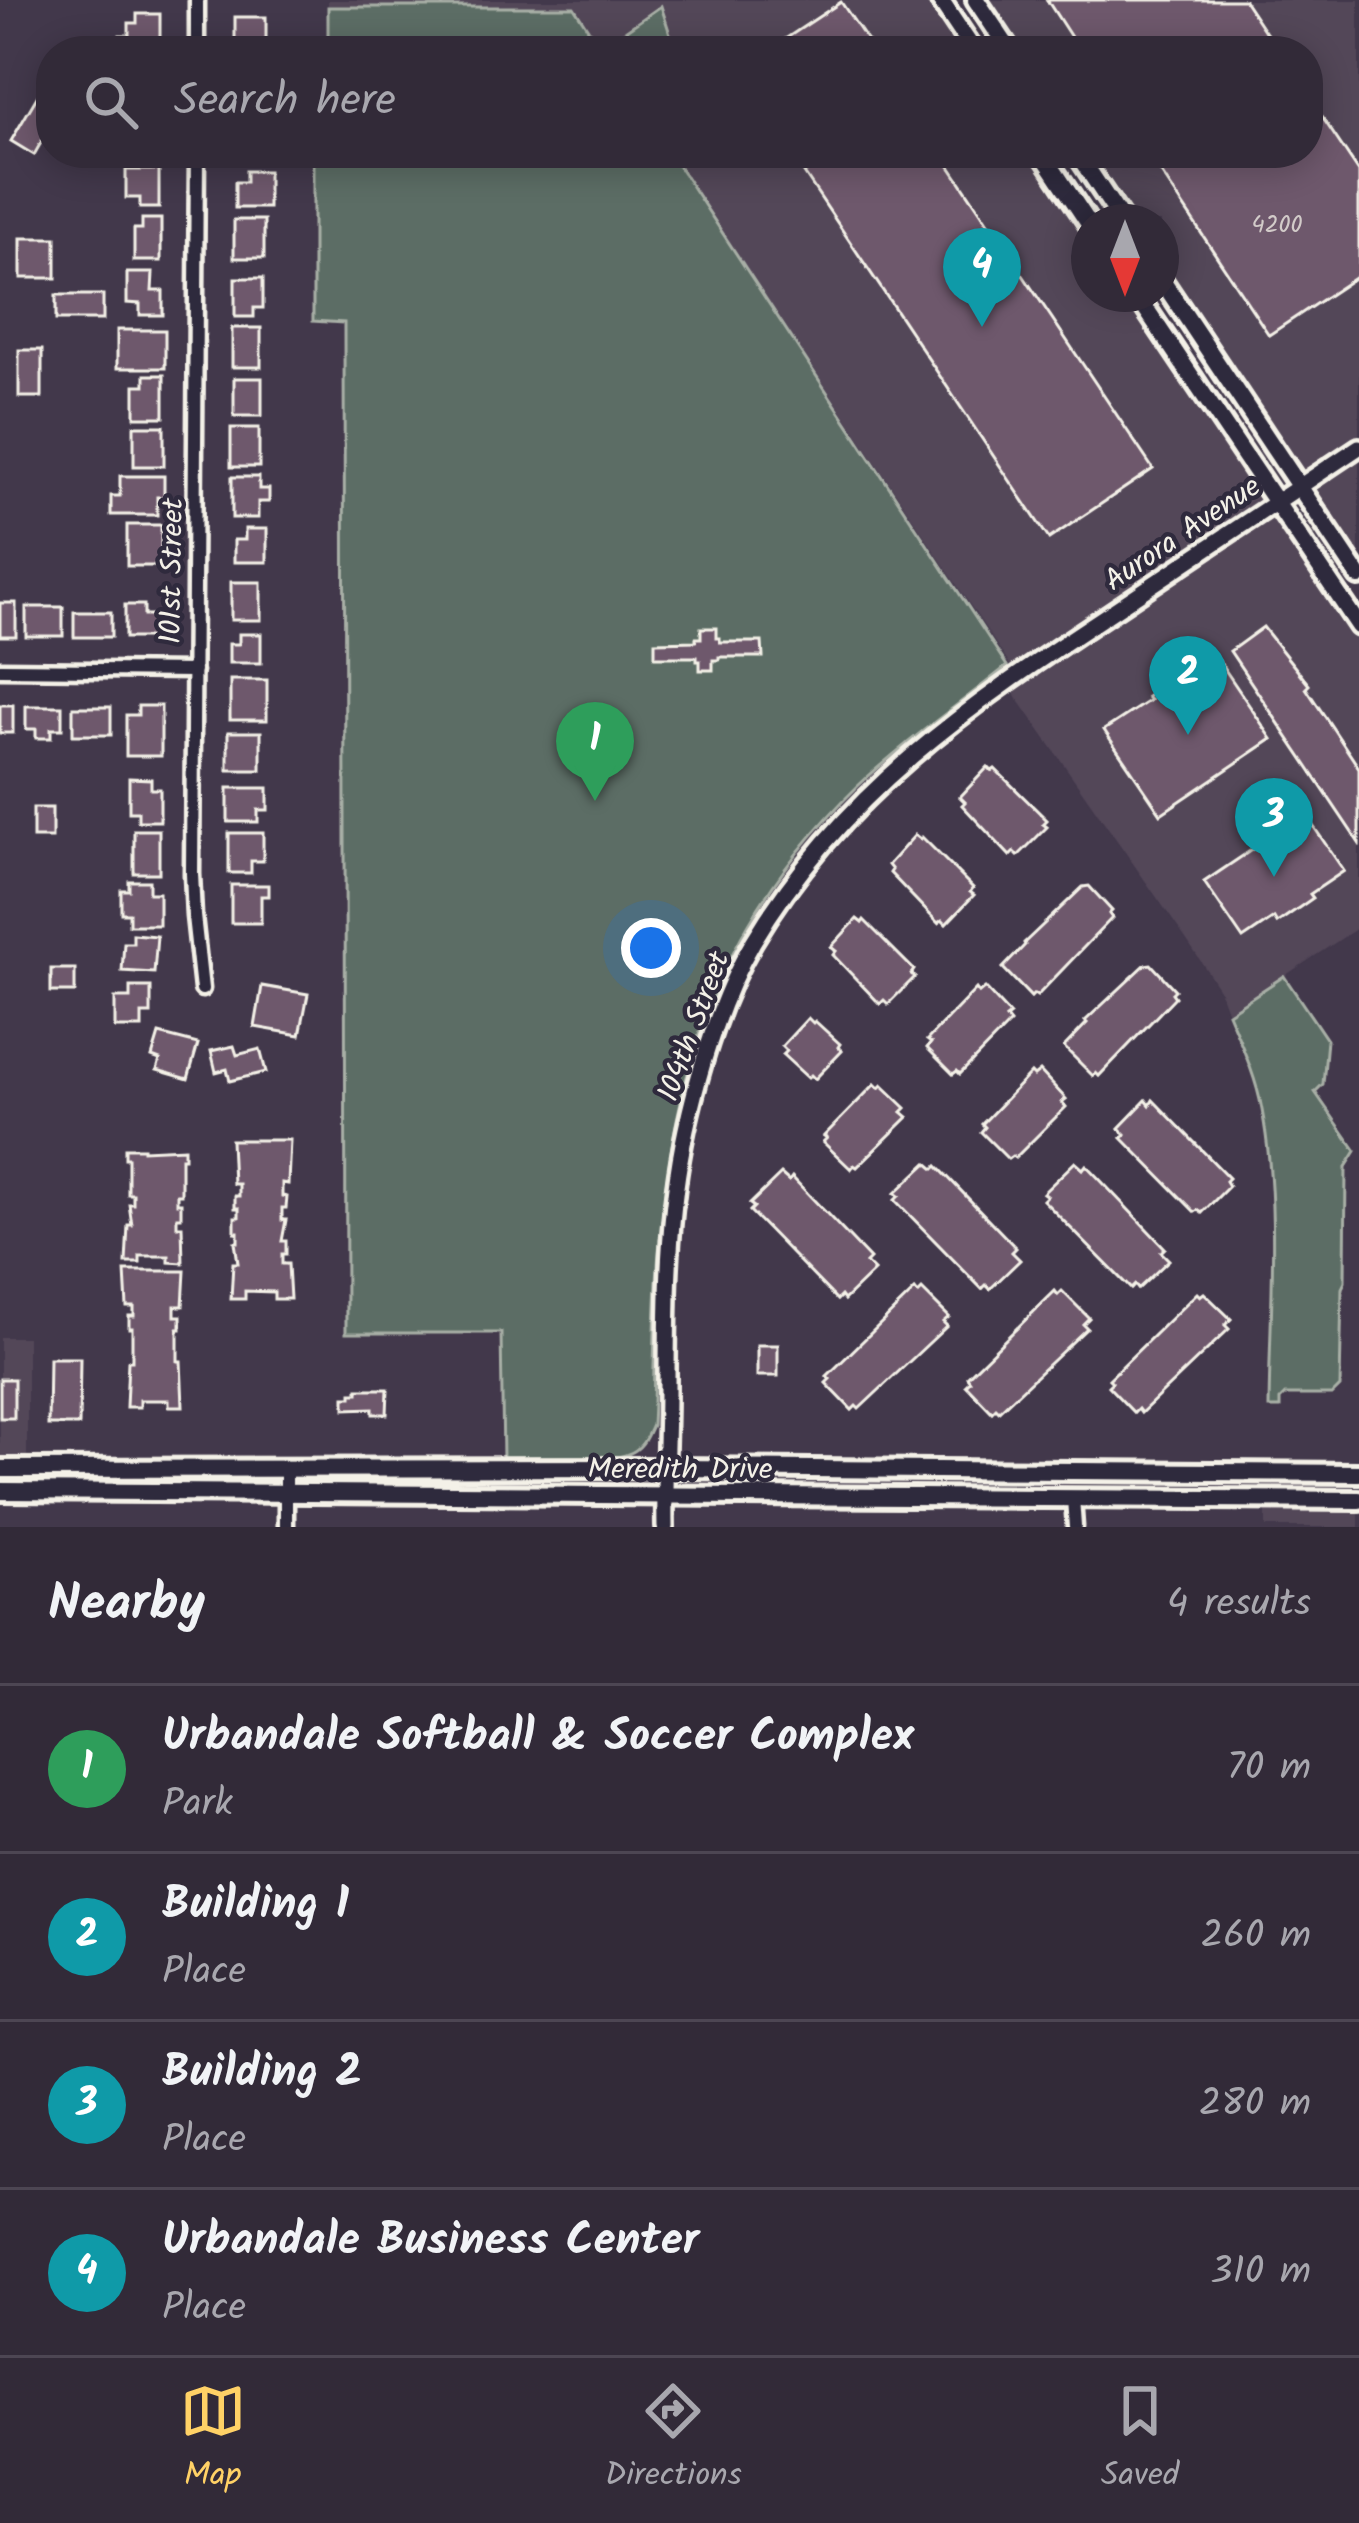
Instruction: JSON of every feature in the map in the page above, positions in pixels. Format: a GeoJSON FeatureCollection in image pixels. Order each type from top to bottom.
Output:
{"type":"FeatureCollection","features":[{"type":"Feature","properties":{"kind":"main road"},"geometry":{"type":"LineString","coordinates":[[940,0],[964,36]]}},
{"type":"Feature","properties":{"kind":"main road"},"geometry":{"type":"LineString","coordinates":[[976,0],[1000,36]]}},
{"type":"Feature","properties":{"kind":"main road"},"geometry":{"type":"LineString","coordinates":[[1052,168],[1076,204]]}},
{"type":"Feature","properties":{"kind":"main road"},"geometry":{"type":"LineString","coordinates":[[1087,168],[1111,204]]}},
{"type":"Feature","properties":{"kind":"main road"},"geometry":{"type":"LineString","coordinates":[[1179,306],[1359,576]]}},
{"type":"Feature","properties":{"kind":"main road"},"geometry":{"type":"LineString","coordinates":[[1148,312],[1359,626]]}},
{"type":"Feature","properties":{"kind":"main road","name":"Meredith Drive"},"geometry":{"type":"LineString","coordinates":[[0,1469],[1359,1473]]}},
{"type":"Feature","properties":{"kind":"main road","name":"Meredith Drive"},"geometry":{"type":"LineString","coordinates":[[0,1491],[1359,1500]]}},
{"type":"Feature","properties":{"kind":"street"},"geometry":{"type":"LineString","coordinates":[[197,0],[197,36]]}},
{"type":"Feature","properties":{"kind":"street","name":"101st Street"},"geometry":{"type":"LineString","coordinates":[[197,168],[192,874],[202,989]]}},
{"type":"Feature","properties":{"kind":"street","name":"Aurora Avenue"},"geometry":{"type":"LineString","coordinates":[[1034,663],[1359,447]]}},
{"type":"Feature","properties":{"kind":"street","name":"104th Street"},"geometry":{"type":"LineString","coordinates":[[665,1527],[668,1285],[676,1184],[710,1041],[746,955],[802,870],[873,790],[942,729],[1034,663]]}},
{"type":"Feature","properties":{"kind":"street"},"geometry":{"type":"LineString","coordinates":[[0,669],[194,671]]}},
{"type":"Feature","properties":{"kind":"street"},"geometry":{"type":"LineString","coordinates":[[286,1468],[286,1527]]}},
{"type":"Feature","properties":{"kind":"street"},"geometry":{"type":"LineString","coordinates":[[1073,1498],[1075,1527]]}},
{"type":"Feature","properties":{"kind":"shaded area"},"geometry":{"type":"Polygon","coordinates":[[[328,0],[940,0],[964,36],[593,36],[574,7],[328,7],[328,0]]]}},
{"type":"Feature","properties":{"kind":"shaded area"},"geometry":{"type":"Polygon","coordinates":[[[976,0],[1359,0],[1359,576],[1179,306],[1179,204],[1111,204],[1087,168],[1323,168],[1323,36],[1000,36],[976,0]]]}},
{"type":"Feature","properties":{"kind":"shaded area"},"geometry":{"type":"Polygon","coordinates":[[[681,168],[1052,168],[1076,204],[1071,204],[1071,312],[1148,312],[1359,626],[1359,927],[1228,1013],[1219,989],[1186,939],[1006,682],[1031,664],[1011,667],[681,168]]]}},
{"type":"Feature","properties":{"kind":"shaded area"},"geometry":{"type":"Polygon","coordinates":[[[0,1337],[27,1337],[27,1470],[0,1469],[0,1337]]]}},
{"type":"Feature","properties":{"kind":"shaded area"},"geometry":{"type":"Polygon","coordinates":[[[1266,1498],[1359,1500],[1359,1527],[1266,1527],[1266,1498]]]}},
{"type":"Feature","properties":{"kind":"green space"},"geometry":{"type":"Polygon","coordinates":[[[661,6],[671,36],[618,36],[661,6]]]}},
{"type":"Feature","properties":{"kind":"green space"},"geometry":{"type":"Polygon","coordinates":[[[328,7],[574,7],[593,36],[328,36],[328,7]]]}},
{"type":"Feature","properties":{"kind":"green space"},"geometry":{"type":"Polygon","coordinates":[[[313,168],[680,168],[1007,666],[858,786],[810,837],[738,943],[712,999],[677,1119],[659,1252],[652,1425],[643,1442],[628,1454],[586,1460],[503,1459],[501,1333],[346,1333],[344,323],[313,321],[313,168]]]}},
{"type":"Feature","properties":{"kind":"green space"},"geometry":{"type":"Polygon","coordinates":[[[1284,976],[1327,1040],[1323,1084],[1315,1092],[1356,1151],[1346,1167],[1340,1387],[1332,1395],[1285,1395],[1280,1408],[1269,1408],[1273,1258],[1268,1146],[1256,1085],[1228,1013],[1284,976]]]}},
{"type":"Feature","properties":{"kind":"building"},"geometry":{"type":"Polygon","coordinates":[[[1047,0],[1244,0],[1268,36],[1070,36],[1047,0]]]}},
{"type":"Feature","properties":{"kind":"building"},"geometry":{"type":"Polygon","coordinates":[[[841,2],[864,36],[790,36],[841,2]]]}},
{"type":"Feature","properties":{"kind":"building"},"geometry":{"type":"Polygon","coordinates":[[[137,14],[160,14],[160,36],[120,36],[129,35],[129,23],[137,23],[137,14]]]}},
{"type":"Feature","properties":{"kind":"building"},"geometry":{"type":"Polygon","coordinates":[[[235,17],[266,17],[266,36],[235,36],[235,17]]]}},
{"type":"Feature","properties":{"kind":"building"},"geometry":{"type":"Polygon","coordinates":[[[36,98],[34,155],[11,141],[36,98]]]}},
{"type":"Feature","properties":{"kind":"building"},"geometry":{"type":"Polygon","coordinates":[[[1323,118],[1359,172],[1359,275],[1269,335],[1158,168],[1323,168],[1323,118]]]}},
{"type":"Feature","properties":{"kind":"building"},"geometry":{"type":"Polygon","coordinates":[[[812,168],[951,168],[1153,469],[1049,539],[804,173],[812,168]]]}},
{"type":"Feature","properties":{"kind":"building"},"geometry":{"type":"Polygon","coordinates":[[[126,170],[159,170],[159,208],[140,208],[140,198],[126,198],[126,170]]]}},
{"type":"Feature","properties":{"kind":"building"},"geometry":{"type":"Polygon","coordinates":[[[246,171],[268,171],[268,208],[235,208],[235,182],[246,182],[246,171]]]}},
{"type":"Feature","properties":{"kind":"building"},"geometry":{"type":"Polygon","coordinates":[[[142,219],[161,219],[161,261],[134,261],[134,229],[142,229],[142,219]]]}},
{"type":"Feature","properties":{"kind":"building"},"geometry":{"type":"Polygon","coordinates":[[[234,220],[264,220],[264,258],[234,258],[234,220]]]}},
{"type":"Feature","properties":{"kind":"building"},"geometry":{"type":"Polygon","coordinates":[[[21,238],[56,238],[56,278],[21,278],[21,238]]]}},
{"type":"Feature","properties":{"kind":"building"},"geometry":{"type":"Polygon","coordinates":[[[127,273],[153,273],[152,291],[163,291],[163,315],[140,315],[140,304],[127,303],[127,273]]]}},
{"type":"Feature","properties":{"kind":"building"},"geometry":{"type":"Polygon","coordinates":[[[235,278],[263,278],[263,308],[254,308],[254,317],[235,317],[235,278]]]}},
{"type":"Feature","properties":{"kind":"building"},"geometry":{"type":"Polygon","coordinates":[[[56,295],[103,295],[103,320],[56,320],[56,295]]]}},
{"type":"Feature","properties":{"kind":"building"},"geometry":{"type":"Polygon","coordinates":[[[232,328],[261,328],[261,367],[232,367],[232,328]]]}},
{"type":"Feature","properties":{"kind":"building"},"geometry":{"type":"Polygon","coordinates":[[[117,330],[165,330],[165,368],[117,368],[117,330]]]}},
{"type":"Feature","properties":{"kind":"building"},"geometry":{"type":"Polygon","coordinates":[[[19,350],[42,350],[42,397],[19,397],[19,350]]]}},
{"type":"Feature","properties":{"kind":"building"},"geometry":{"type":"Polygon","coordinates":[[[145,375],[164,375],[164,417],[135,417],[135,385],[145,385],[145,375]]]}},
{"type":"Feature","properties":{"kind":"building"},"geometry":{"type":"Polygon","coordinates":[[[234,378],[262,378],[262,416],[234,416],[234,378]]]}},
{"type":"Feature","properties":{"kind":"building"},"geometry":{"type":"Polygon","coordinates":[[[134,426],[164,426],[164,466],[134,466],[134,426]]]}},
{"type":"Feature","properties":{"kind":"building"},"geometry":{"type":"Polygon","coordinates":[[[231,428],[259,428],[259,467],[231,467],[231,428]]]}},
{"type":"Feature","properties":{"kind":"building"},"geometry":{"type":"Polygon","coordinates":[[[120,476],[164,476],[164,497],[157,497],[157,515],[111,515],[111,496],[120,496],[120,476]]]}},
{"type":"Feature","properties":{"kind":"building"},"geometry":{"type":"Polygon","coordinates":[[[232,477],[259,477],[259,489],[269,489],[269,502],[258,502],[258,518],[232,518],[232,477]]]}},
{"type":"Feature","properties":{"kind":"building"},"geometry":{"type":"Polygon","coordinates":[[[127,525],[161,525],[161,566],[127,566],[127,525]]]}},
{"type":"Feature","properties":{"kind":"building"},"geometry":{"type":"Polygon","coordinates":[[[245,529],[267,529],[267,562],[234,562],[234,540],[245,540],[245,529]]]}},
{"type":"Feature","properties":{"kind":"building"},"geometry":{"type":"Polygon","coordinates":[[[231,582],[261,582],[261,620],[231,620],[231,582]]]}},
{"type":"Feature","properties":{"kind":"building"},"geometry":{"type":"Polygon","coordinates":[[[0,603],[16,603],[16,636],[0,636],[0,603]]]}},
{"type":"Feature","properties":{"kind":"building"},"geometry":{"type":"Polygon","coordinates":[[[125,605],[144,605],[144,615],[156,615],[156,638],[125,638],[125,605]]]}},
{"type":"Feature","properties":{"kind":"building"},"geometry":{"type":"Polygon","coordinates":[[[26,607],[63,607],[63,636],[26,636],[26,607]]]}},
{"type":"Feature","properties":{"kind":"building"},"geometry":{"type":"Polygon","coordinates":[[[74,612],[111,612],[111,637],[74,637],[74,612]]]}},
{"type":"Feature","properties":{"kind":"building"},"geometry":{"type":"Polygon","coordinates":[[[1263,627],[1309,685],[1306,688],[1359,768],[1359,843],[1230,651],[1263,627]]]}},
{"type":"Feature","properties":{"kind":"building"},"geometry":{"type":"Polygon","coordinates":[[[701,628],[716,628],[720,642],[762,642],[763,657],[719,657],[713,660],[713,670],[700,670],[697,657],[655,657],[655,642],[696,641],[701,628]]]}},
{"type":"Feature","properties":{"kind":"building"},"geometry":{"type":"Polygon","coordinates":[[[239,634],[261,634],[261,663],[229,663],[229,644],[239,644],[239,634]]]}},
{"type":"Feature","properties":{"kind":"building"},"geometry":{"type":"Polygon","coordinates":[[[1215,655],[1272,739],[1161,814],[1104,730],[1183,672],[1215,655]]]}},
{"type":"Feature","properties":{"kind":"building"},"geometry":{"type":"Polygon","coordinates":[[[230,680],[267,680],[267,720],[230,720],[230,680]]]}},
{"type":"Feature","properties":{"kind":"building"},"geometry":{"type":"Polygon","coordinates":[[[0,705],[13,705],[13,733],[0,733],[0,705]]]}},
{"type":"Feature","properties":{"kind":"building"},"geometry":{"type":"Polygon","coordinates":[[[26,706],[62,706],[62,729],[51,729],[51,738],[36,738],[36,729],[26,729],[26,706]]]}},
{"type":"Feature","properties":{"kind":"building"},"geometry":{"type":"Polygon","coordinates":[[[138,706],[161,706],[161,756],[126,756],[126,715],[138,715],[138,706]]]}},
{"type":"Feature","properties":{"kind":"building"},"geometry":{"type":"Polygon","coordinates":[[[73,707],[111,707],[111,735],[73,735],[73,707]]]}},
{"type":"Feature","properties":{"kind":"building"},"geometry":{"type":"Polygon","coordinates":[[[228,732],[261,732],[261,770],[228,770],[228,732]]]}},
{"type":"Feature","properties":{"kind":"building"},"geometry":{"type":"Polygon","coordinates":[[[988,767],[1047,820],[1043,824],[1047,827],[1018,856],[1014,852],[1010,856],[962,805],[965,802],[960,797],[988,767]]]}},
{"type":"Feature","properties":{"kind":"building"},"geometry":{"type":"Polygon","coordinates":[[[129,778],[151,779],[151,789],[160,789],[160,821],[138,821],[138,812],[129,812],[129,778]]]}},
{"type":"Feature","properties":{"kind":"building"},"geometry":{"type":"Polygon","coordinates":[[[228,788],[268,788],[268,810],[258,810],[258,822],[228,822],[228,788]]]}},
{"type":"Feature","properties":{"kind":"building"},"geometry":{"type":"Polygon","coordinates":[[[33,808],[52,808],[52,838],[33,838],[33,808]]]}},
{"type":"Feature","properties":{"kind":"building"},"geometry":{"type":"Polygon","coordinates":[[[1305,814],[1344,871],[1277,923],[1274,918],[1243,939],[1204,882],[1305,814]]]}},
{"type":"Feature","properties":{"kind":"building"},"geometry":{"type":"Polygon","coordinates":[[[134,830],[159,830],[159,873],[134,873],[134,830]]]}},
{"type":"Feature","properties":{"kind":"building"},"geometry":{"type":"Polygon","coordinates":[[[229,833],[263,833],[263,861],[251,861],[251,873],[229,873],[229,833]]]}},
{"type":"Feature","properties":{"kind":"building"},"geometry":{"type":"Polygon","coordinates":[[[915,835],[973,888],[974,895],[946,924],[938,923],[890,873],[888,865],[915,835]]]}},
{"type":"Feature","properties":{"kind":"building"},"geometry":{"type":"Polygon","coordinates":[[[129,881],[149,881],[149,893],[159,893],[159,925],[129,925],[129,913],[121,913],[121,890],[129,890],[129,881]]]}},
{"type":"Feature","properties":{"kind":"building"},"geometry":{"type":"Polygon","coordinates":[[[231,885],[269,885],[269,896],[261,896],[261,923],[231,923],[231,885]]]}},
{"type":"Feature","properties":{"kind":"building"},"geometry":{"type":"Polygon","coordinates":[[[1089,886],[1112,911],[1112,918],[1031,997],[1003,968],[1024,943],[1089,886]]]}},
{"type":"Feature","properties":{"kind":"building"},"geometry":{"type":"Polygon","coordinates":[[[857,919],[864,920],[914,970],[915,977],[888,1004],[884,1000],[880,1004],[833,955],[836,951],[831,947],[857,919]]]}},
{"type":"Feature","properties":{"kind":"building"},"geometry":{"type":"Polygon","coordinates":[[[133,934],[157,936],[154,973],[122,971],[124,943],[133,943],[133,934]]]}},
{"type":"Feature","properties":{"kind":"building"},"geometry":{"type":"Polygon","coordinates":[[[1151,964],[1175,990],[1175,997],[1099,1076],[1093,1076],[1064,1047],[1085,1021],[1151,964]]]}},
{"type":"Feature","properties":{"kind":"building"},"geometry":{"type":"Polygon","coordinates":[[[51,969],[75,969],[75,992],[51,992],[51,969]]]}},
{"type":"Feature","properties":{"kind":"building"},"geometry":{"type":"Polygon","coordinates":[[[262,986],[308,994],[300,1035],[255,1027],[262,986]]]}},
{"type":"Feature","properties":{"kind":"building"},"geometry":{"type":"Polygon","coordinates":[[[130,987],[151,987],[151,1014],[142,1014],[142,1028],[115,1028],[115,998],[130,998],[130,987]]]}},
{"type":"Feature","properties":{"kind":"building"},"geometry":{"type":"Polygon","coordinates":[[[985,988],[1010,1015],[1006,1018],[1010,1023],[960,1074],[953,1074],[927,1048],[931,1043],[927,1040],[976,989],[979,993],[985,988]]]}},
{"type":"Feature","properties":{"kind":"building"},"geometry":{"type":"Polygon","coordinates":[[[808,1018],[840,1044],[842,1051],[815,1079],[783,1055],[787,1051],[782,1046],[808,1018]]]}},
{"type":"Feature","properties":{"kind":"building"},"geometry":{"type":"Polygon","coordinates":[[[159,1034],[198,1044],[188,1079],[157,1070],[160,1060],[152,1057],[159,1034]]]}},
{"type":"Feature","properties":{"kind":"building"},"geometry":{"type":"Polygon","coordinates":[[[234,1046],[237,1055],[260,1049],[266,1072],[230,1081],[227,1069],[216,1072],[211,1051],[234,1046]]]}},
{"type":"Feature","properties":{"kind":"building"},"geometry":{"type":"Polygon","coordinates":[[[1040,1071],[1066,1099],[1062,1102],[1066,1107],[1015,1158],[1008,1159],[981,1132],[982,1124],[1031,1073],[1040,1071]]]}},
{"type":"Feature","properties":{"kind":"building"},"geometry":{"type":"Polygon","coordinates":[[[875,1084],[906,1108],[902,1112],[908,1117],[851,1169],[823,1142],[824,1136],[875,1084]]]}},
{"type":"Feature","properties":{"kind":"building"},"geometry":{"type":"Polygon","coordinates":[[[1146,1100],[1150,1105],[1153,1100],[1229,1178],[1229,1186],[1202,1213],[1195,1212],[1122,1138],[1126,1135],[1119,1128],[1146,1100]]]}},
{"type":"Feature","properties":{"kind":"building"},"geometry":{"type":"Polygon","coordinates":[[[231,1140],[290,1140],[288,1184],[282,1183],[282,1196],[287,1197],[286,1208],[282,1208],[286,1254],[282,1254],[282,1264],[288,1264],[290,1299],[274,1299],[274,1292],[245,1291],[245,1299],[231,1299],[233,1263],[238,1263],[235,1196],[239,1196],[239,1184],[233,1184],[231,1140]]]}},
{"type":"Feature","properties":{"kind":"building"},"geometry":{"type":"Polygon","coordinates":[[[125,1148],[184,1148],[181,1194],[177,1194],[183,1263],[169,1262],[169,1256],[140,1256],[140,1263],[126,1263],[133,1194],[128,1194],[125,1148]]]}},
{"type":"Feature","properties":{"kind":"building"},"geometry":{"type":"Polygon","coordinates":[[[1075,1162],[1083,1169],[1086,1165],[1165,1248],[1161,1252],[1169,1260],[1138,1289],[1135,1285],[1131,1289],[1043,1200],[1047,1196],[1043,1193],[1075,1162]]]}},
{"type":"Feature","properties":{"kind":"building"},"geometry":{"type":"Polygon","coordinates":[[[927,1163],[934,1169],[937,1166],[1016,1248],[1012,1252],[1020,1260],[990,1289],[986,1285],[982,1289],[895,1200],[899,1196],[895,1193],[927,1163]]]}},
{"type":"Feature","properties":{"kind":"building"},"geometry":{"type":"Polygon","coordinates":[[[781,1174],[789,1181],[792,1177],[870,1259],[866,1263],[874,1271],[844,1300],[841,1296],[837,1300],[750,1211],[754,1207],[750,1204],[781,1174]]]}},
{"type":"Feature","properties":{"kind":"building"},"geometry":{"type":"Polygon","coordinates":[[[125,1271],[185,1271],[183,1306],[175,1306],[175,1316],[181,1316],[178,1361],[183,1406],[169,1406],[169,1400],[140,1400],[140,1407],[126,1407],[128,1361],[132,1361],[129,1316],[134,1316],[134,1307],[127,1307],[125,1271]]]}},
{"type":"Feature","properties":{"kind":"building"},"geometry":{"type":"Polygon","coordinates":[[[915,1290],[918,1294],[922,1290],[949,1317],[943,1322],[947,1326],[859,1409],[852,1410],[826,1383],[827,1376],[915,1290]]]}},
{"type":"Feature","properties":{"kind":"building"},"geometry":{"type":"Polygon","coordinates":[[[1055,1291],[1058,1295],[1062,1291],[1089,1318],[1083,1324],[1087,1328],[999,1411],[992,1412],[966,1385],[967,1377],[1055,1291]]]}},
{"type":"Feature","properties":{"kind":"building"},"geometry":{"type":"Polygon","coordinates":[[[1197,1293],[1204,1293],[1231,1319],[1225,1325],[1229,1329],[1141,1413],[1138,1409],[1134,1413],[1108,1386],[1109,1379],[1197,1293]]]}},
{"type":"Feature","properties":{"kind":"building"},"geometry":{"type":"Polygon","coordinates":[[[757,1345],[778,1345],[778,1376],[757,1376],[757,1345]]]}},
{"type":"Feature","properties":{"kind":"building"},"geometry":{"type":"Polygon","coordinates":[[[49,1358],[80,1358],[79,1425],[48,1425],[49,1358]]]}},
{"type":"Feature","properties":{"kind":"building"},"geometry":{"type":"Polygon","coordinates":[[[0,1379],[14,1379],[14,1418],[0,1418],[0,1379]]]}},
{"type":"Feature","properties":{"kind":"building"},"geometry":{"type":"Polygon","coordinates":[[[358,1389],[388,1389],[387,1414],[373,1414],[373,1408],[345,1409],[345,1397],[352,1397],[358,1389]]]}},
{"type":"Feature","properties":{"kind":"place","name":"Urbandale Business Center"},"geometry":{"type":"Point","coordinates":[982,327]}},
{"type":"Feature","properties":{"kind":"place","name":"Building 1"},"geometry":{"type":"Point","coordinates":[1188,735]}},
{"type":"Feature","properties":{"kind":"place","name":"Urbandale Softball & Soccer Complex"},"geometry":{"type":"Point","coordinates":[595,801]}},
{"type":"Feature","properties":{"kind":"place","name":"Building 2"},"geometry":{"type":"Point","coordinates":[1274,877]}}]}
